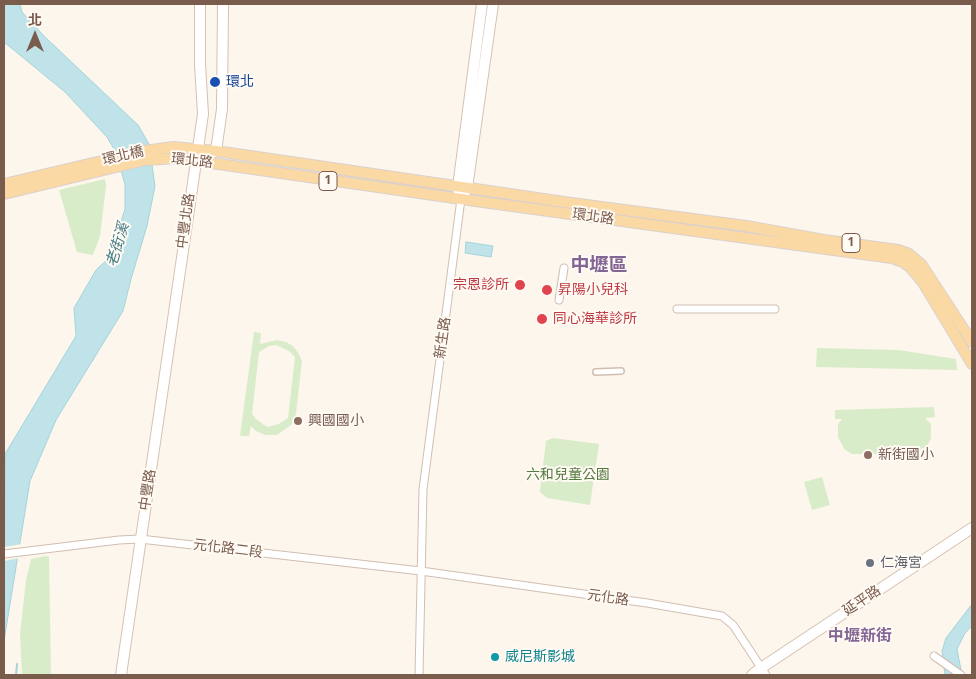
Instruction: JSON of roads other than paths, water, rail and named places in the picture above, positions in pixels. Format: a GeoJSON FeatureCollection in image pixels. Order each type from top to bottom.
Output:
{"type":"FeatureCollection","features":[{"type":"Feature","properties":{"kind":"main road","name":"中豐北路"},"geometry":{"type":"LineString","coordinates":[[174,304],[203,114],[200,64],[200,4]]}},
{"type":"Feature","properties":{"kind":"main road"},"geometry":{"type":"LineString","coordinates":[[195,161],[216,151],[222,109],[223,4]]}},
{"type":"Feature","properties":{"kind":"main road","name":"新生路"},"geometry":{"type":"LineString","coordinates":[[461,199],[482,4]]}},
{"type":"Feature","properties":{"kind":"main road"},"geometry":{"type":"LineString","coordinates":[[462,188],[493,4]]}},
{"type":"Feature","properties":{"kind":"main road","name":"環北路"},"geometry":{"type":"LineString","coordinates":[[159,153],[197,150],[216,151],[462,188],[571,209]]}},
{"type":"Feature","properties":{"kind":"main road","name":"環北路"},"geometry":{"type":"LineString","coordinates":[[159,153],[195,161],[461,199],[571,209],[684,224],[892,258],[910,267],[922,281],[969,354],[972,364]]}},
{"type":"Feature","properties":{"kind":"main road","name":"環北橋"},"geometry":{"type":"LineString","coordinates":[[90,169],[145,160],[159,153]]}},
{"type":"Feature","properties":{"kind":"main road","name":"1"},"geometry":{"type":"LineString","coordinates":[[4,184],[90,169]]}},
{"type":"Feature","properties":{"kind":"main road","name":"1"},"geometry":{"type":"LineString","coordinates":[[4,194],[90,169]]}},
{"type":"Feature","properties":{"kind":"main road","name":"環北路"},"geometry":{"type":"LineString","coordinates":[[684,224],[746,226],[824,240],[890,249],[909,254],[921,264],[972,342]]}},
{"type":"Feature","properties":{"kind":"main road","name":"中豐路"},"geometry":{"type":"LineString","coordinates":[[121,675],[174,304]]}},
{"type":"Feature","properties":{"kind":"main road","name":"延平路"},"geometry":{"type":"LineString","coordinates":[[752,675],[763,671],[972,528]]}},
{"type":"Feature","properties":{"kind":"street","name":"新生路"},"geometry":{"type":"LineString","coordinates":[[419,675],[423,489],[461,199]]}},
{"type":"Feature","properties":{"kind":"street"},"geometry":{"type":"LineString","coordinates":[[559,300],[564,268]]}},
{"type":"Feature","properties":{"kind":"street"},"geometry":{"type":"LineString","coordinates":[[677,309],[775,309]]}},
{"type":"Feature","properties":{"kind":"street"},"geometry":{"type":"LineString","coordinates":[[596,372],[621,371]]}},
{"type":"Feature","properties":{"kind":"street","name":"元化路二段"},"geometry":{"type":"LineString","coordinates":[[4,554],[140,539],[421,571]]}},
{"type":"Feature","properties":{"kind":"street","name":"元化路"},"geometry":{"type":"LineString","coordinates":[[421,571],[647,603],[722,616],[733,625],[763,671]]}},
{"type":"Feature","properties":{"kind":"street"},"geometry":{"type":"LineString","coordinates":[[934,656],[961,675]]}},
{"type":"Feature","properties":{"kind":"water","name":"老街溪"},"geometry":{"type":"Polygon","coordinates":[[[4,4],[20,4],[22,12],[44,36],[138,125],[149,144],[155,186],[147,226],[123,311],[56,420],[30,481],[4,641],[5,454],[76,336],[74,308],[96,270],[110,257],[125,209],[125,184],[115,151],[107,137],[65,92],[4,42],[4,4]]]}},
{"type":"Feature","properties":{"kind":"water"},"geometry":{"type":"Polygon","coordinates":[[[466,242],[493,246],[491,257],[465,253],[466,242]]]}},
{"type":"Feature","properties":{"kind":"water"},"geometry":{"type":"Polygon","coordinates":[[[972,604],[972,626],[965,633],[957,649],[962,675],[945,675],[942,651],[946,638],[972,604]]]}},
{"type":"Feature","properties":{"kind":"waterway"},"geometry":{"type":"LineString","coordinates":[[16,675],[17,664]]}},
{"type":"Feature","properties":{"kind":"place","name":"環北"},"geometry":{"type":"Point","coordinates":[215,82]}},
{"type":"Feature","properties":{"kind":"place","name":"宗恩診所"},"geometry":{"type":"Point","coordinates":[520,285]}},
{"type":"Feature","properties":{"kind":"place","name":"昇陽小兒科"},"geometry":{"type":"Point","coordinates":[547,290]}},
{"type":"Feature","properties":{"kind":"place","name":"同心海華診所"},"geometry":{"type":"Point","coordinates":[542,319]}},
{"type":"Feature","properties":{"kind":"place","name":"興國國小"},"geometry":{"type":"Point","coordinates":[298,421]}},
{"type":"Feature","properties":{"kind":"place","name":"新街國小"},"geometry":{"type":"Point","coordinates":[868,455]}},
{"type":"Feature","properties":{"kind":"place","name":"仁海宮"},"geometry":{"type":"Point","coordinates":[870,563]}},
{"type":"Feature","properties":{"kind":"place","name":"威尼斯影城"},"geometry":{"type":"Point","coordinates":[495,657]}},
{"type":"Feature","properties":{"kind":"district","name":"中壢區"},"geometry":{"type":"Point","coordinates":[599,266]}},
{"type":"Feature","properties":{"kind":"district","name":"中壢新街"},"geometry":{"type":"Point","coordinates":[860,636]}},
{"type":"Feature","properties":{"kind":"park label","name":"六和兒童公園"},"geometry":{"type":"Point","coordinates":[568,475]}}]}
